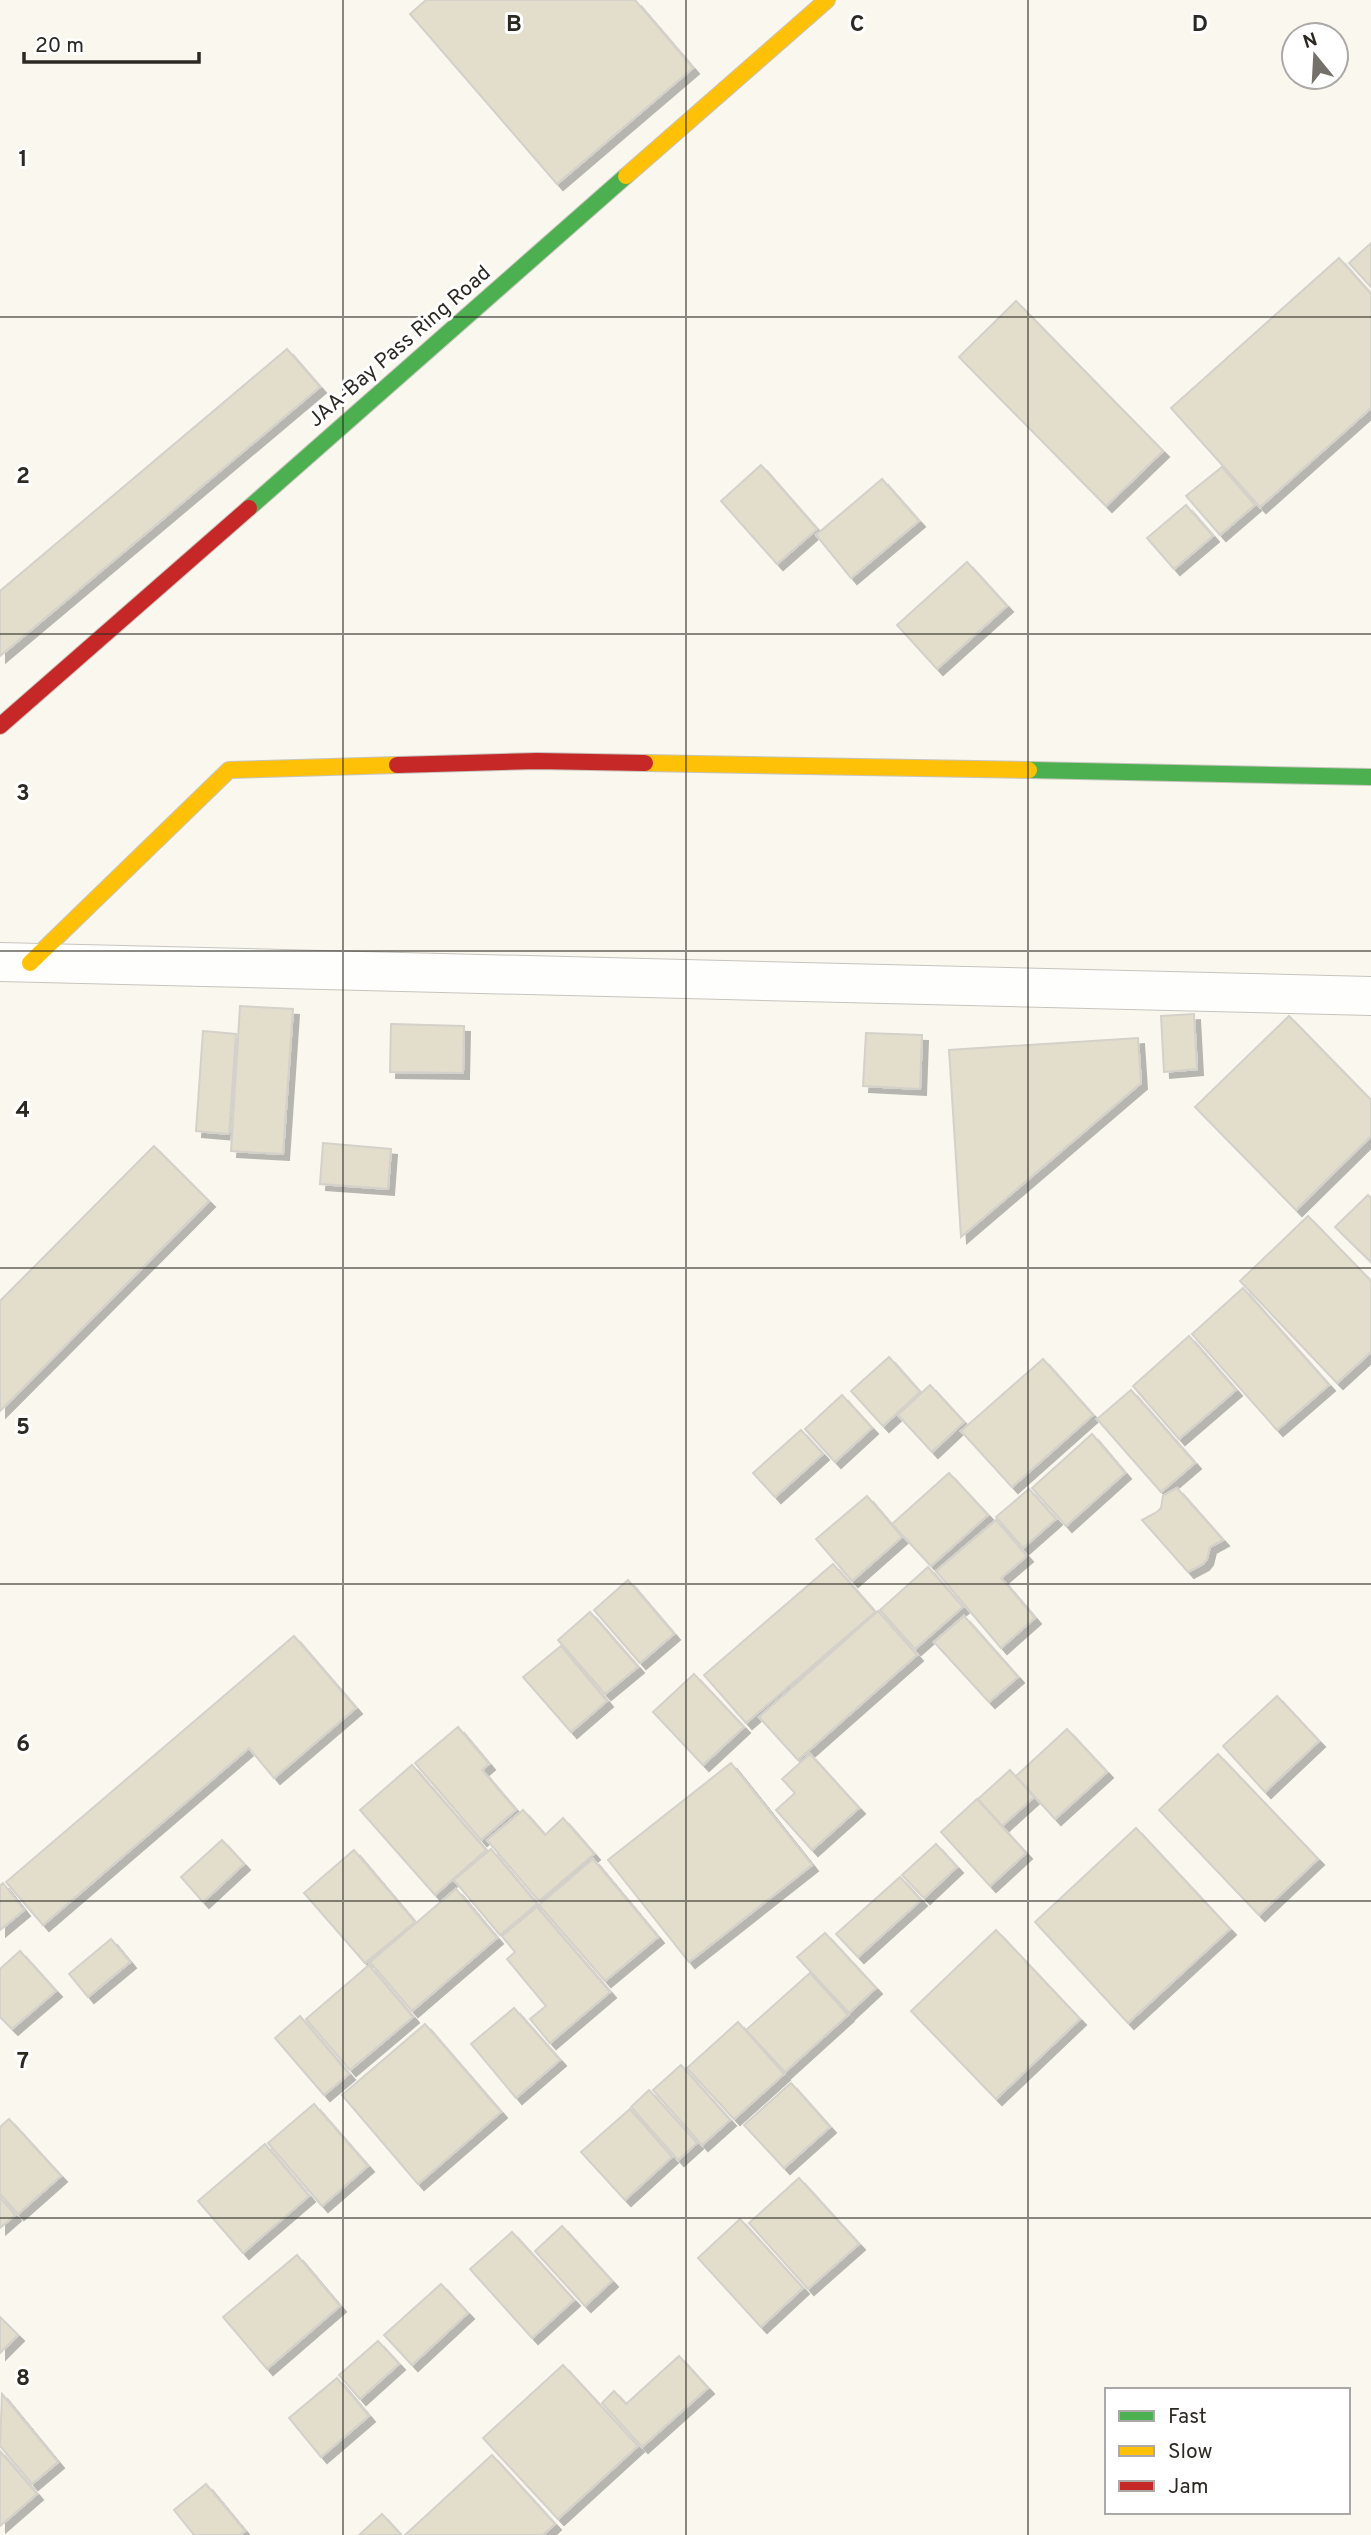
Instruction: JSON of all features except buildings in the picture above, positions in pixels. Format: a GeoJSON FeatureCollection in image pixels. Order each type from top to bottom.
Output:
{"type":"FeatureCollection","features":[{"type":"Feature","properties":{"kind":"main road","name":"JAA-Bay Pass Ring Road"},"geometry":{"type":"LineString","coordinates":[[0,726],[827,0]]}},
{"type":"Feature","properties":{"kind":"main road"},"geometry":{"type":"LineString","coordinates":[[15,963],[229,770],[537,761],[1371,777]]}},
{"type":"Feature","properties":{"kind":"street"},"geometry":{"type":"LineString","coordinates":[[15,963],[1371,996]]}},
{"type":"Feature","properties":{"kind":"traffic: fast"},"geometry":{"type":"LineString","coordinates":[[249,508],[626,176]]}},
{"type":"Feature","properties":{"kind":"traffic: fast"},"geometry":{"type":"LineString","coordinates":[[1029,770],[1371,777]]}},
{"type":"Feature","properties":{"kind":"traffic: slow"},"geometry":{"type":"LineString","coordinates":[[626,176],[827,0]]}},
{"type":"Feature","properties":{"kind":"traffic: slow"},"geometry":{"type":"LineString","coordinates":[[645,763],[1029,770]]}},
{"type":"Feature","properties":{"kind":"traffic: slow"},"geometry":{"type":"LineString","coordinates":[[30,963],[229,770],[397,765]]}},
{"type":"Feature","properties":{"kind":"traffic: jam"},"geometry":{"type":"LineString","coordinates":[[0,726],[249,508]]}},
{"type":"Feature","properties":{"kind":"traffic: jam"},"geometry":{"type":"LineString","coordinates":[[397,765],[537,761],[645,763]]}}]}
